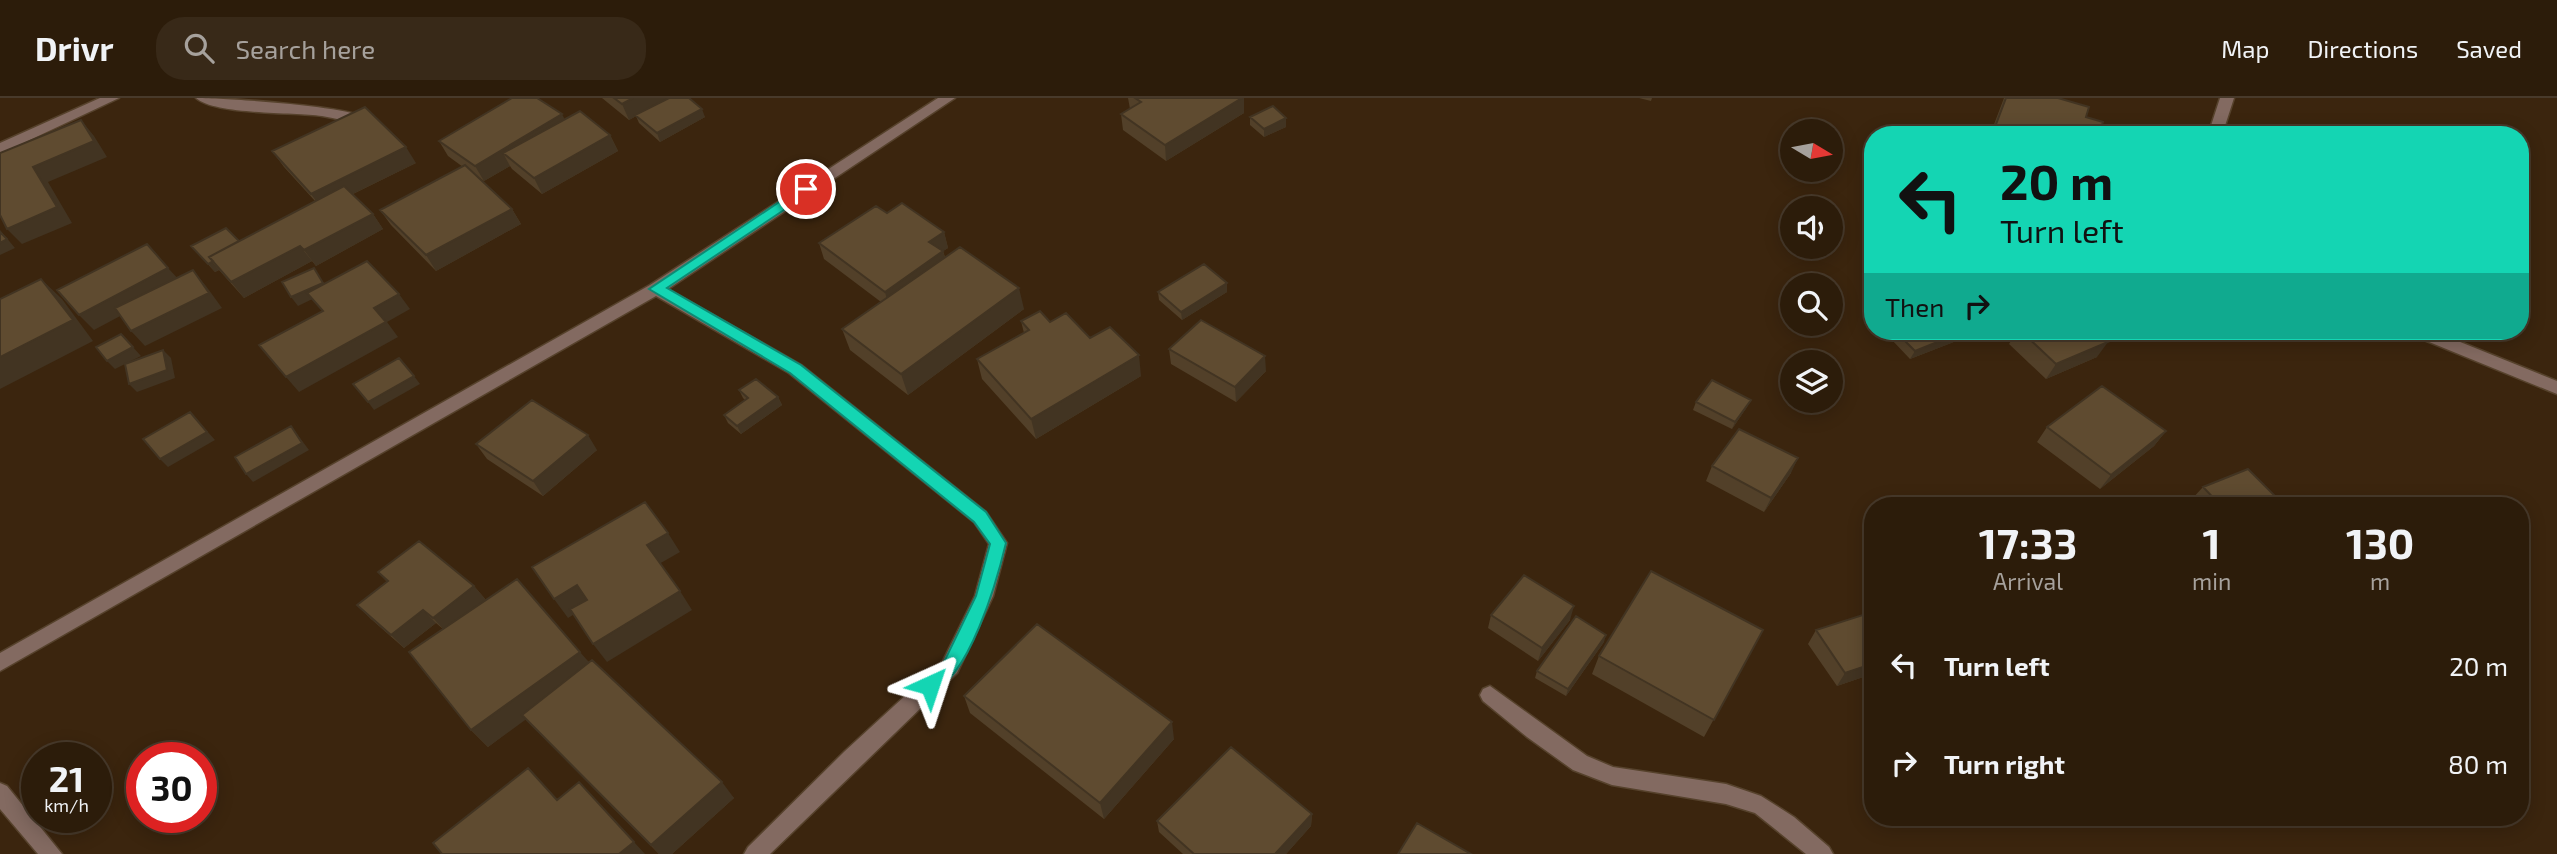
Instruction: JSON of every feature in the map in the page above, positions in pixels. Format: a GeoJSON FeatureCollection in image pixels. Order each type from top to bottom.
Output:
{"type":"FeatureCollection","features":[{"type":"Feature","properties":{"kind":"street"},"geometry":{"type":"LineString","coordinates":[[0,149],[112,98]]}},
{"type":"Feature","properties":{"kind":"street"},"geometry":{"type":"LineString","coordinates":[[203,98],[249,107],[320,111],[359,119]]}},
{"type":"Feature","properties":{"kind":"street"},"geometry":{"type":"LineString","coordinates":[[2218,126],[2227,98]]}},
{"type":"Feature","properties":{"kind":"street"},"geometry":{"type":"LineString","coordinates":[[0,663],[656,289],[938,100]]}},
{"type":"Feature","properties":{"kind":"street"},"geometry":{"type":"LineString","coordinates":[[656,289],[795,369],[980,517],[998,543],[984,596],[950,667],[852,758],[755,854]]}},
{"type":"Feature","properties":{"kind":"street"},"geometry":{"type":"LineString","coordinates":[[2440,340],[2557,388]]}},
{"type":"Feature","properties":{"kind":"street"},"geometry":{"type":"LineString","coordinates":[[1490,695],[1534,732],[1580,763],[1612,776],[1726,794],[1761,806],[1822,854]]}},
{"type":"Feature","properties":{"kind":"street"},"geometry":{"type":"LineString","coordinates":[[0,793],[51,854]]}},
{"type":"Feature","properties":{"kind":"building"},"geometry":{"type":"Polygon","coordinates":[[[512,98],[537,98],[562,114],[475,166],[439,141],[512,98]]]}},
{"type":"Feature","properties":{"kind":"building"},"geometry":{"type":"Polygon","coordinates":[[[614,98],[633,98],[622,104],[614,98]]]}},
{"type":"Feature","properties":{"kind":"building"},"geometry":{"type":"Polygon","coordinates":[[[669,98],[689,98],[702,109],[657,133],[635,115],[669,98]]]}},
{"type":"Feature","properties":{"kind":"building"},"geometry":{"type":"Polygon","coordinates":[[[1135,98],[1242,98],[1165,145],[1121,114],[1141,102],[1135,98]]]}},
{"type":"Feature","properties":{"kind":"building"},"geometry":{"type":"Polygon","coordinates":[[[2006,98],[2058,98],[2089,107],[2086,117],[2103,122],[2101,126],[1995,126],[2006,98]]]}},
{"type":"Feature","properties":{"kind":"building"},"geometry":{"type":"Polygon","coordinates":[[[1273,106],[1286,118],[1264,129],[1250,117],[1273,106]]]}},
{"type":"Feature","properties":{"kind":"building"},"geometry":{"type":"Polygon","coordinates":[[[365,107],[406,147],[311,194],[272,151],[365,107]]]}},
{"type":"Feature","properties":{"kind":"building"},"geometry":{"type":"Polygon","coordinates":[[[580,111],[610,135],[534,178],[503,153],[580,111]]]}},
{"type":"Feature","properties":{"kind":"building"},"geometry":{"type":"Polygon","coordinates":[[[81,120],[94,141],[33,167],[57,207],[7,229],[0,215],[0,153],[81,120]]]}},
{"type":"Feature","properties":{"kind":"building"},"geometry":{"type":"Polygon","coordinates":[[[465,165],[512,209],[426,255],[380,210],[465,165]]]}},
{"type":"Feature","properties":{"kind":"building"},"geometry":{"type":"Polygon","coordinates":[[[344,186],[373,214],[304,250],[300,246],[231,282],[209,257],[344,186]]]}},
{"type":"Feature","properties":{"kind":"building"},"geometry":{"type":"Polygon","coordinates":[[[902,203],[944,232],[929,242],[943,251],[885,292],[819,243],[876,206],[887,213],[902,203]]]}},
{"type":"Feature","properties":{"kind":"building"},"geometry":{"type":"Polygon","coordinates":[[[226,228],[239,241],[209,257],[213,261],[208,264],[191,246],[226,228]]]}},
{"type":"Feature","properties":{"kind":"building"},"geometry":{"type":"Polygon","coordinates":[[[0,232],[7,239],[0,243],[0,232]]]}},
{"type":"Feature","properties":{"kind":"building"},"geometry":{"type":"Polygon","coordinates":[[[147,244],[168,268],[79,315],[57,290],[147,244]]]}},
{"type":"Feature","properties":{"kind":"building"},"geometry":{"type":"Polygon","coordinates":[[[960,247],[1019,288],[901,374],[842,329],[960,247]]]}},
{"type":"Feature","properties":{"kind":"building"},"geometry":{"type":"Polygon","coordinates":[[[367,261],[399,294],[374,308],[386,322],[286,377],[259,345],[323,311],[307,293],[367,261]]]}},
{"type":"Feature","properties":{"kind":"building"},"geometry":{"type":"Polygon","coordinates":[[[1204,264],[1227,283],[1181,312],[1158,292],[1204,264]]]}},
{"type":"Feature","properties":{"kind":"building"},"geometry":{"type":"Polygon","coordinates":[[[314,268],[323,283],[291,297],[282,282],[314,268]]]}},
{"type":"Feature","properties":{"kind":"building"},"geometry":{"type":"Polygon","coordinates":[[[193,270],[209,293],[131,331],[115,308],[193,270]]]}},
{"type":"Feature","properties":{"kind":"building"},"geometry":{"type":"Polygon","coordinates":[[[41,279],[73,320],[0,357],[0,299],[41,279]]]}},
{"type":"Feature","properties":{"kind":"building"},"geometry":{"type":"Polygon","coordinates":[[[1040,311],[1050,322],[1066,313],[1090,338],[1110,327],[1139,355],[1031,419],[977,359],[1029,330],[1021,321],[1040,311]]]}},
{"type":"Feature","properties":{"kind":"building"},"geometry":{"type":"Polygon","coordinates":[[[1201,320],[1265,356],[1235,387],[1169,349],[1201,320]]]}},
{"type":"Feature","properties":{"kind":"building"},"geometry":{"type":"Polygon","coordinates":[[[121,334],[133,347],[107,361],[96,347],[121,334]]]}},
{"type":"Feature","properties":{"kind":"building"},"geometry":{"type":"Polygon","coordinates":[[[1904,340],[1942,340],[1915,351],[1904,340]]]}},
{"type":"Feature","properties":{"kind":"building"},"geometry":{"type":"Polygon","coordinates":[[[2031,340],[2108,342],[2056,364],[2031,340]]]}},
{"type":"Feature","properties":{"kind":"building"},"geometry":{"type":"Polygon","coordinates":[[[163,350],[167,370],[129,384],[125,364],[163,350]]]}},
{"type":"Feature","properties":{"kind":"building"},"geometry":{"type":"Polygon","coordinates":[[[399,358],[414,376],[368,402],[353,384],[399,358]]]}},
{"type":"Feature","properties":{"kind":"building"},"geometry":{"type":"Polygon","coordinates":[[[756,379],[778,397],[737,426],[724,415],[748,398],[739,390],[756,379]]]}},
{"type":"Feature","properties":{"kind":"building"},"geometry":{"type":"Polygon","coordinates":[[[1712,380],[1751,400],[1735,422],[1696,402],[1712,380]]]}},
{"type":"Feature","properties":{"kind":"building"},"geometry":{"type":"Polygon","coordinates":[[[2102,386],[2166,431],[2111,475],[2047,427],[2102,386]]]}},
{"type":"Feature","properties":{"kind":"building"},"geometry":{"type":"Polygon","coordinates":[[[532,400],[588,435],[533,481],[476,444],[532,400]]]}},
{"type":"Feature","properties":{"kind":"building"},"geometry":{"type":"Polygon","coordinates":[[[190,412],[207,432],[160,459],[143,439],[190,412]]]}},
{"type":"Feature","properties":{"kind":"building"},"geometry":{"type":"Polygon","coordinates":[[[291,426],[302,443],[246,474],[235,457],[291,426]]]}},
{"type":"Feature","properties":{"kind":"building"},"geometry":{"type":"Polygon","coordinates":[[[1739,429],[1798,458],[1771,498],[1712,466],[1739,429]]]}},
{"type":"Feature","properties":{"kind":"building"},"geometry":{"type":"Polygon","coordinates":[[[2248,469],[2276,497],[2212,497],[2203,487],[2248,469]]]}},
{"type":"Feature","properties":{"kind":"building"},"geometry":{"type":"Polygon","coordinates":[[[645,502],[668,533],[647,545],[680,591],[593,644],[570,609],[587,600],[577,585],[554,599],[532,567],[645,502]]]}},
{"type":"Feature","properties":{"kind":"building"},"geometry":{"type":"Polygon","coordinates":[[[419,541],[474,586],[433,618],[423,610],[391,635],[357,605],[388,581],[378,572],[419,541]]]}},
{"type":"Feature","properties":{"kind":"building"},"geometry":{"type":"Polygon","coordinates":[[[1651,571],[1763,630],[1714,720],[1599,656],[1651,571]]]}},
{"type":"Feature","properties":{"kind":"building"},"geometry":{"type":"Polygon","coordinates":[[[1524,575],[1574,606],[1542,648],[1491,615],[1524,575]]]}},
{"type":"Feature","properties":{"kind":"building"},"geometry":{"type":"Polygon","coordinates":[[[517,579],[580,652],[471,730],[409,652],[517,579]]]}},
{"type":"Feature","properties":{"kind":"building"},"geometry":{"type":"Polygon","coordinates":[[[1864,615],[1864,667],[1845,673],[1816,630],[1864,615]]]}},
{"type":"Feature","properties":{"kind":"building"},"geometry":{"type":"Polygon","coordinates":[[[1576,616],[1606,635],[1568,689],[1537,671],[1576,616]]]}},
{"type":"Feature","properties":{"kind":"building"},"geometry":{"type":"Polygon","coordinates":[[[1037,624],[1172,722],[1100,803],[964,696],[1037,624]]]}},
{"type":"Feature","properties":{"kind":"building"},"geometry":{"type":"Polygon","coordinates":[[[592,660],[722,782],[651,845],[522,715],[592,660]]]}},
{"type":"Feature","properties":{"kind":"building"},"geometry":{"type":"Polygon","coordinates":[[[1231,747],[1312,814],[1275,854],[1194,854],[1157,821],[1231,747]]]}},
{"type":"Feature","properties":{"kind":"building"},"geometry":{"type":"Polygon","coordinates":[[[528,768],[557,800],[579,782],[634,842],[619,854],[442,854],[433,843],[528,768]]]}},
{"type":"Feature","properties":{"kind":"building"},"geometry":{"type":"Polygon","coordinates":[[[1417,823],[1471,854],[1398,854],[1417,823]]]}},
{"type":"Feature","properties":{"kind":"route"},"geometry":{"type":"LineString","coordinates":[[806,189],[656,289],[795,369],[980,517],[998,543],[984,596],[950,667],[930,685]]}}]}
